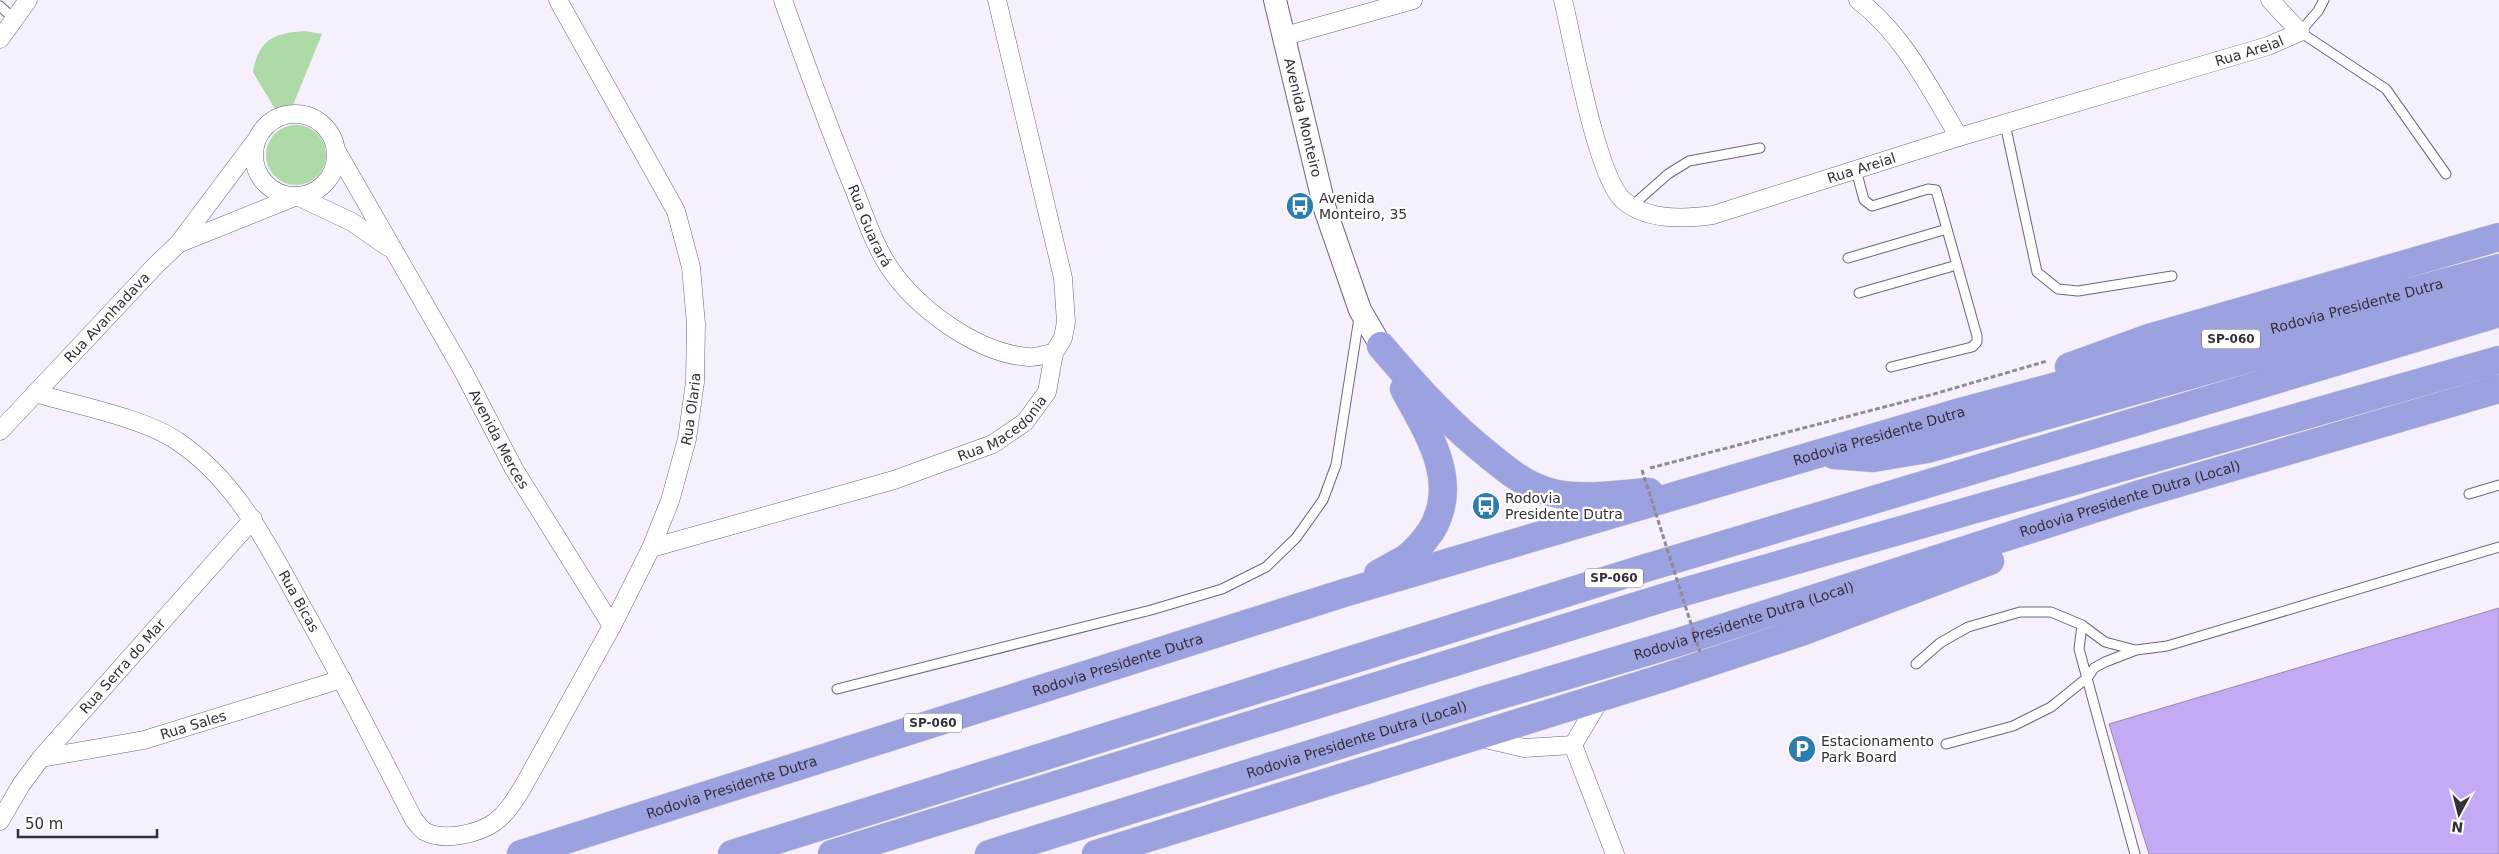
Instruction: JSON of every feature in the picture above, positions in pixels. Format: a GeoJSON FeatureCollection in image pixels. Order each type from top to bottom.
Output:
{"type":"FeatureCollection","features":[{"type":"Feature","properties":{"kind":"highway"},"geometry":{"type":"LineString","coordinates":[[1964,411],[2097,356],[2149,338],[2499,237]]}},
{"type":"Feature","properties":{"kind":"highway","name":"Rodovia Presidente Dutra"},"geometry":{"type":"LineString","coordinates":[[521,854],[1344,593],[1694,489],[1964,411],[2499,268]]}},
{"type":"Feature","properties":{"kind":"highway"},"geometry":{"type":"LineString","coordinates":[[1817,453],[1873,458],[1927,449],[2499,288]]}},
{"type":"Feature","properties":{"kind":"highway","name":"SP-060"},"geometry":{"type":"LineString","coordinates":[[732,854],[1639,570],[2499,313]]}},
{"type":"Feature","properties":{"kind":"highway"},"geometry":{"type":"LineString","coordinates":[[1381,346],[1459,432],[1518,479],[1547,492],[1587,496],[1694,489]]}},
{"type":"Feature","properties":{"kind":"highway"},"geometry":{"type":"LineString","coordinates":[[1344,593],[1406,558],[1424,540],[1438,520],[1444,494],[1442,473],[1434,445],[1381,346]]}},
{"type":"Feature","properties":{"kind":"highway","name":"SP-060"},"geometry":{"type":"LineString","coordinates":[[832,854],[1666,597],[2499,360]]}},
{"type":"Feature","properties":{"kind":"highway","name":"Rodovia Presidente Dutra (Local)"},"geometry":{"type":"LineString","coordinates":[[989,854],[1484,700],[1679,642],[2137,495],[2499,388]]}},
{"type":"Feature","properties":{"kind":"highway"},"geometry":{"type":"LineString","coordinates":[[1096,854],[1601,698],[1804,631],[2027,548],[2073,528],[2137,495]]}},
{"type":"Feature","properties":{"kind":"street"},"geometry":{"type":"LineString","coordinates":[[0,39],[28,0]]}},
{"type":"Feature","properties":{"kind":"street","name":"Rua Olaria"},"geometry":{"type":"LineString","coordinates":[[509,809],[612,626],[651,548],[670,501],[690,420],[695,382],[696,324],[692,267],[676,211],[558,0]]}},
{"type":"Feature","properties":{"kind":"street","name":"Rua Guarará"},"geometry":{"type":"LineString","coordinates":[[783,0],[826,120],[866,220],[888,266],[912,297],[952,329],[998,350],[1029,357],[1054,353]]}},
{"type":"Feature","properties":{"kind":"street","name":"Rua Macedonia"},"geometry":{"type":"LineString","coordinates":[[651,548],[894,480],[992,444],[1025,422],[1047,392],[1054,353],[1063,338],[1066,322],[1063,278],[997,0]]}},
{"type":"Feature","properties":{"kind":"street","name":"Avenida Monteiro"},"geometry":{"type":"LineString","coordinates":[[1275,0],[1325,209],[1360,310],[1381,346]]}},
{"type":"Feature","properties":{"kind":"street"},"geometry":{"type":"LineString","coordinates":[[1285,36],[1413,0]]}},
{"type":"Feature","properties":{"kind":"street","name":"Rua Areial"},"geometry":{"type":"LineString","coordinates":[[1563,0],[1599,150],[1612,184],[1623,200],[1648,214],[1690,218],[1705,216],[1959,137],[2268,46],[2300,32]]}},
{"type":"Feature","properties":{"kind":"street"},"geometry":{"type":"LineString","coordinates":[[1858,0],[1876,13],[1916,64],[1959,137]]}},
{"type":"Feature","properties":{"kind":"street"},"geometry":{"type":"LineString","coordinates":[[2270,0],[2300,32]]}},
{"type":"Feature","properties":{"kind":"street","name":"Rua Avanhadava"},"geometry":{"type":"LineString","coordinates":[[0,431],[179,243],[264,128],[274,119],[287,114],[301,114],[314,118],[325,126],[332,137],[336,150],[336,164],[331,176],[322,186],[310,193],[297,196],[179,243]]}},
{"type":"Feature","properties":{"kind":"street"},"geometry":{"type":"LineString","coordinates":[[257,139],[254,153],[255,166],[261,178],[271,188],[283,194],[297,196]]}},
{"type":"Feature","properties":{"kind":"street","name":"Avenida Merces"},"geometry":{"type":"LineString","coordinates":[[336,150],[463,371],[514,468],[612,626]]}},
{"type":"Feature","properties":{"kind":"street","name":"Avenida Merces"},"geometry":{"type":"LineString","coordinates":[[297,196],[366,230],[393,250]]}},
{"type":"Feature","properties":{"kind":"street","name":"Rua Bicas"},"geometry":{"type":"LineString","coordinates":[[35,393],[150,427],[178,441],[218,476],[254,519],[342,679],[414,820],[424,830],[436,835],[452,836],[483,829],[509,809]]}},
{"type":"Feature","properties":{"kind":"street","name":"Rua Serra do Mar"},"geometry":{"type":"LineString","coordinates":[[0,821],[21,785],[41,758],[254,519]]}},
{"type":"Feature","properties":{"kind":"street","name":"Rua Sales"},"geometry":{"type":"LineString","coordinates":[[41,758],[144,740],[342,679]]}},
{"type":"Feature","properties":{"kind":"street"},"geometry":{"type":"LineString","coordinates":[[1573,745],[1601,698]]}},
{"type":"Feature","properties":{"kind":"street"},"geometry":{"type":"LineString","coordinates":[[1476,736],[1524,748],[1573,745]]}},
{"type":"Feature","properties":{"kind":"street"},"geometry":{"type":"LineString","coordinates":[[1573,745],[1615,854]]}},
{"type":"Feature","properties":{"kind":"lane"},"geometry":{"type":"LineString","coordinates":[[2324,0],[2318,11],[2300,32],[2386,89],[2446,174]]}},
{"type":"Feature","properties":{"kind":"lane"},"geometry":{"type":"LineString","coordinates":[[0,6],[14,19]]}},
{"type":"Feature","properties":{"kind":"lane"},"geometry":{"type":"LineString","coordinates":[[2005,124],[2037,272],[2058,289],[2078,291],[2172,276]]}},
{"type":"Feature","properties":{"kind":"lane"},"geometry":{"type":"LineString","coordinates":[[1633,205],[1668,174],[1690,161],[1760,148]]}},
{"type":"Feature","properties":{"kind":"lane"},"geometry":{"type":"LineString","coordinates":[[1856,170],[1864,200],[1872,206],[1932,188],[1936,190],[1977,336],[1977,342],[1972,347],[1891,367]]}},
{"type":"Feature","properties":{"kind":"lane"},"geometry":{"type":"LineString","coordinates":[[1848,258],[1947,228]]}},
{"type":"Feature","properties":{"kind":"lane"},"geometry":{"type":"LineString","coordinates":[[1859,293],[1957,265]]}},
{"type":"Feature","properties":{"kind":"lane"},"geometry":{"type":"LineString","coordinates":[[837,689],[1151,610],[1222,589],[1266,567],[1296,538],[1323,500],[1336,465],[1360,310]]}},
{"type":"Feature","properties":{"kind":"lane"},"geometry":{"type":"LineString","coordinates":[[2469,494],[2499,485]]}},
{"type":"Feature","properties":{"kind":"lane"},"geometry":{"type":"LineString","coordinates":[[1946,744],[2013,726],[2051,707],[2088,678],[2094,668],[2136,650],[2167,646],[2499,547]]}},
{"type":"Feature","properties":{"kind":"lane"},"geometry":{"type":"LineString","coordinates":[[1916,664],[1940,643],[1968,627],[2020,612],[2051,612],[2082,625],[2105,642],[2136,650]]}},
{"type":"Feature","properties":{"kind":"lane"},"geometry":{"type":"LineString","coordinates":[[2082,625],[2079,649],[2135,854]]}},
{"type":"Feature","properties":{"kind":"path"},"geometry":{"type":"LineString","coordinates":[[1700,652],[1642,470],[1755,442]]}},
{"type":"Feature","properties":{"kind":"green space"},"geometry":{"type":"Polygon","coordinates":[[[305,31],[322,34],[293,105],[275,109],[253,72],[259,52],[264,45],[277,36],[305,31]]]}},
{"type":"Feature","properties":{"kind":"green space"},"geometry":{"type":"Polygon","coordinates":[[[296,125],[313,130],[321,138],[326,155],[321,172],[313,180],[296,185],[279,180],[271,172],[266,155],[271,138],[279,130],[296,125]]]}},
{"type":"Feature","properties":{"kind":"building"},"geometry":{"type":"Polygon","coordinates":[[[2499,608],[2499,854],[2149,854],[2109,724],[2499,608]]]}},
{"type":"Feature","properties":{"kind":"place","name":"Avenida Monteiro, 35"},"geometry":{"type":"Point","coordinates":[1300,206]}},
{"type":"Feature","properties":{"kind":"place","name":"Rodovia Presidente Dutra"},"geometry":{"type":"Point","coordinates":[1486,506]}},
{"type":"Feature","properties":{"kind":"place","name":"Estacionamento Park Board"},"geometry":{"type":"Point","coordinates":[1802,749]}}]}
